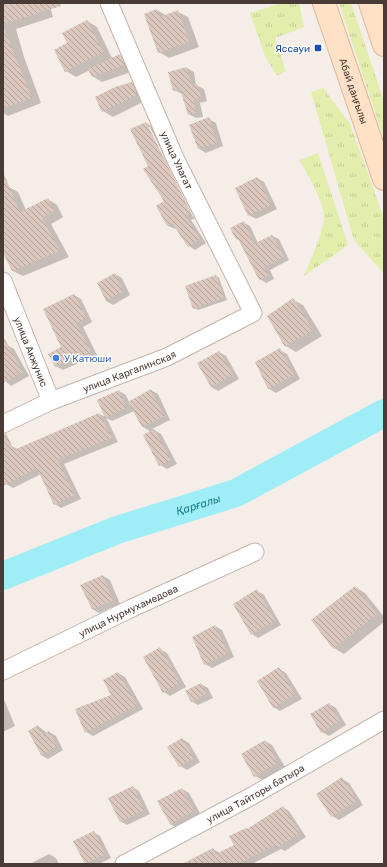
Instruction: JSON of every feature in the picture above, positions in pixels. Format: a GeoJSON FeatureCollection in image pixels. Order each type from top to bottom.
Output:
{"type":"FeatureCollection","features":[{"type":"Feature","properties":{"kind":"main road","name":"Абай даңғылы"},"geometry":{"type":"LineString","coordinates":[[324,3],[384,179]]}},
{"type":"Feature","properties":{"kind":"main road"},"geometry":{"type":"LineString","coordinates":[[370,3],[384,45]]}},
{"type":"Feature","properties":{"kind":"street","name":"улица Улагат"},"geometry":{"type":"LineString","coordinates":[[109,3],[175,158],[253,313]]}},
{"type":"Feature","properties":{"kind":"street","name":"улица Акжунис"},"geometry":{"type":"LineString","coordinates":[[3,281],[51,401]]}},
{"type":"Feature","properties":{"kind":"street","name":"улица Каргалинская"},"geometry":{"type":"LineString","coordinates":[[3,424],[51,401],[167,357],[253,313]]}},
{"type":"Feature","properties":{"kind":"street","name":"улица Нурмухамедова"},"geometry":{"type":"LineString","coordinates":[[3,671],[132,608],[255,552]]}},
{"type":"Feature","properties":{"kind":"street","name":"улица Тайторы батыра"},"geometry":{"type":"LineString","coordinates":[[124,864],[252,796],[384,720]]}},
{"type":"Feature","properties":{"kind":"green space"},"geometry":{"type":"Polygon","coordinates":[[[282,3],[299,3],[304,27],[275,38],[286,71],[277,76],[265,56],[250,13],[282,3]]]}},
{"type":"Feature","properties":{"kind":"green space"},"geometry":{"type":"Polygon","coordinates":[[[339,3],[351,3],[384,101],[384,139],[339,3]]]}},
{"type":"Feature","properties":{"kind":"green space"},"geometry":{"type":"Polygon","coordinates":[[[323,88],[350,124],[384,218],[384,274],[354,240],[311,92],[323,88]]]}},
{"type":"Feature","properties":{"kind":"green space"},"geometry":{"type":"Polygon","coordinates":[[[318,153],[348,245],[304,276],[322,231],[324,217],[318,195],[299,160],[318,153]]]}},
{"type":"Feature","properties":{"kind":"building"},"geometry":{"type":"Polygon","coordinates":[[[3,3],[60,3],[61,6],[3,24],[3,3]]]}},
{"type":"Feature","properties":{"kind":"building"},"geometry":{"type":"Polygon","coordinates":[[[157,9],[160,17],[178,10],[189,42],[158,53],[144,14],[157,9]]]}},
{"type":"Feature","properties":{"kind":"building"},"geometry":{"type":"Polygon","coordinates":[[[87,20],[103,52],[65,72],[54,50],[67,43],[62,33],[87,20]]]}},
{"type":"Feature","properties":{"kind":"building"},"geometry":{"type":"Polygon","coordinates":[[[3,25],[32,98],[3,108],[3,25]]]}},
{"type":"Feature","properties":{"kind":"building"},"geometry":{"type":"Polygon","coordinates":[[[120,54],[125,65],[92,77],[88,69],[120,54]]]}},
{"type":"Feature","properties":{"kind":"building"},"geometry":{"type":"Polygon","coordinates":[[[187,67],[191,85],[197,84],[201,97],[194,100],[196,113],[188,115],[180,89],[173,91],[168,72],[187,67]]]}},
{"type":"Feature","properties":{"kind":"building"},"geometry":{"type":"Polygon","coordinates":[[[132,82],[137,95],[102,112],[95,97],[115,87],[132,82]]]}},
{"type":"Feature","properties":{"kind":"building"},"geometry":{"type":"Polygon","coordinates":[[[209,117],[217,143],[198,149],[189,125],[209,117]]]}},
{"type":"Feature","properties":{"kind":"building"},"geometry":{"type":"Polygon","coordinates":[[[146,122],[191,213],[185,216],[200,239],[188,247],[172,223],[167,226],[156,206],[164,201],[143,169],[148,166],[130,129],[146,122]]]}},
{"type":"Feature","properties":{"kind":"building"},"geometry":{"type":"Polygon","coordinates":[[[3,172],[20,212],[48,198],[54,211],[42,218],[60,251],[12,271],[3,253],[3,172]]]}},
{"type":"Feature","properties":{"kind":"building"},"geometry":{"type":"Polygon","coordinates":[[[257,177],[271,205],[248,216],[235,188],[257,177]]]}},
{"type":"Feature","properties":{"kind":"building"},"geometry":{"type":"Polygon","coordinates":[[[244,221],[254,244],[272,235],[284,257],[264,267],[268,276],[259,280],[237,237],[235,238],[230,228],[244,221]]]}},
{"type":"Feature","properties":{"kind":"building"},"geometry":{"type":"Polygon","coordinates":[[[115,273],[123,291],[106,301],[97,283],[115,273]]]}},
{"type":"Feature","properties":{"kind":"building"},"geometry":{"type":"Polygon","coordinates":[[[216,275],[224,298],[193,309],[185,286],[216,275]]]}},
{"type":"Feature","properties":{"kind":"building"},"geometry":{"type":"Polygon","coordinates":[[[74,294],[86,318],[76,323],[91,351],[55,367],[48,354],[61,347],[43,309],[74,294]]]}},
{"type":"Feature","properties":{"kind":"building"},"geometry":{"type":"Polygon","coordinates":[[[293,298],[313,330],[285,347],[267,316],[293,298]]]}},
{"type":"Feature","properties":{"kind":"building"},"geometry":{"type":"Polygon","coordinates":[[[3,336],[23,372],[3,383],[3,336]]]}},
{"type":"Feature","properties":{"kind":"building"},"geometry":{"type":"Polygon","coordinates":[[[280,348],[294,375],[268,389],[255,362],[280,348]]]}},
{"type":"Feature","properties":{"kind":"building"},"geometry":{"type":"Polygon","coordinates":[[[219,351],[233,375],[211,387],[197,363],[219,351]]]}},
{"type":"Feature","properties":{"kind":"building"},"geometry":{"type":"Polygon","coordinates":[[[151,389],[164,416],[142,427],[128,402],[151,389]]]}},
{"type":"Feature","properties":{"kind":"building"},"geometry":{"type":"Polygon","coordinates":[[[119,390],[126,408],[105,418],[97,400],[119,390]]]}},
{"type":"Feature","properties":{"kind":"building"},"geometry":{"type":"Polygon","coordinates":[[[99,413],[112,438],[58,460],[74,495],[54,505],[37,468],[3,486],[3,434],[6,433],[14,450],[99,413]]]}},
{"type":"Feature","properties":{"kind":"building"},"geometry":{"type":"Polygon","coordinates":[[[154,429],[171,460],[159,466],[143,435],[154,429]]]}},
{"type":"Feature","properties":{"kind":"building"},"geometry":{"type":"Polygon","coordinates":[[[103,575],[113,601],[92,609],[80,585],[103,575]]]}},
{"type":"Feature","properties":{"kind":"building"},"geometry":{"type":"Polygon","coordinates":[[[355,586],[377,614],[333,649],[311,620],[355,586]]]}},
{"type":"Feature","properties":{"kind":"building"},"geometry":{"type":"Polygon","coordinates":[[[257,589],[275,621],[251,635],[233,604],[257,589]]]}},
{"type":"Feature","properties":{"kind":"building"},"geometry":{"type":"Polygon","coordinates":[[[215,625],[228,653],[204,665],[192,637],[215,625]]]}},
{"type":"Feature","properties":{"kind":"building"},"geometry":{"type":"Polygon","coordinates":[[[160,647],[180,683],[163,693],[143,657],[160,647]]]}},
{"type":"Feature","properties":{"kind":"building"},"geometry":{"type":"Polygon","coordinates":[[[279,667],[295,695],[273,708],[257,681],[279,667]]]}},
{"type":"Feature","properties":{"kind":"building"},"geometry":{"type":"Polygon","coordinates":[[[118,672],[137,705],[85,733],[75,709],[111,695],[103,680],[118,672]]]}},
{"type":"Feature","properties":{"kind":"building"},"geometry":{"type":"Polygon","coordinates":[[[201,683],[206,694],[191,702],[185,691],[201,683]]]}},
{"type":"Feature","properties":{"kind":"building"},"geometry":{"type":"Polygon","coordinates":[[[329,703],[340,721],[321,733],[310,714],[329,703]]]}},
{"type":"Feature","properties":{"kind":"building"},"geometry":{"type":"Polygon","coordinates":[[[38,725],[43,734],[49,731],[57,746],[41,755],[28,731],[38,725]]]}},
{"type":"Feature","properties":{"kind":"building"},"geometry":{"type":"Polygon","coordinates":[[[182,738],[194,758],[179,767],[167,747],[182,738]]]}},
{"type":"Feature","properties":{"kind":"building"},"geometry":{"type":"Polygon","coordinates":[[[265,740],[278,763],[254,777],[241,754],[265,740]]]}},
{"type":"Feature","properties":{"kind":"building"},"geometry":{"type":"Polygon","coordinates":[[[342,777],[357,801],[331,817],[316,794],[342,777]]]}},
{"type":"Feature","properties":{"kind":"building"},"geometry":{"type":"Polygon","coordinates":[[[133,786],[144,810],[120,822],[108,798],[133,786]]]}},
{"type":"Feature","properties":{"kind":"building"},"geometry":{"type":"Polygon","coordinates":[[[182,788],[194,811],[170,824],[157,801],[182,788]]]}},
{"type":"Feature","properties":{"kind":"building"},"geometry":{"type":"Polygon","coordinates":[[[283,806],[300,833],[277,848],[275,845],[238,864],[182,864],[213,848],[216,854],[234,845],[229,836],[246,828],[247,829],[283,806]]]}},
{"type":"Feature","properties":{"kind":"building"},"geometry":{"type":"Polygon","coordinates":[[[94,831],[105,854],[85,864],[73,841],[94,831]]]}},
{"type":"Feature","properties":{"kind":"waterway","name":"Қарғалы"},"geometry":{"type":"LineString","coordinates":[[3,576],[117,530],[236,493],[384,413]]}},
{"type":"Feature","properties":{"kind":"place","name":"Яссауи"},"geometry":{"type":"Point","coordinates":[318,48]}},
{"type":"Feature","properties":{"kind":"place","name":"У Катюши"},"geometry":{"type":"Point","coordinates":[56,358]}}]}
